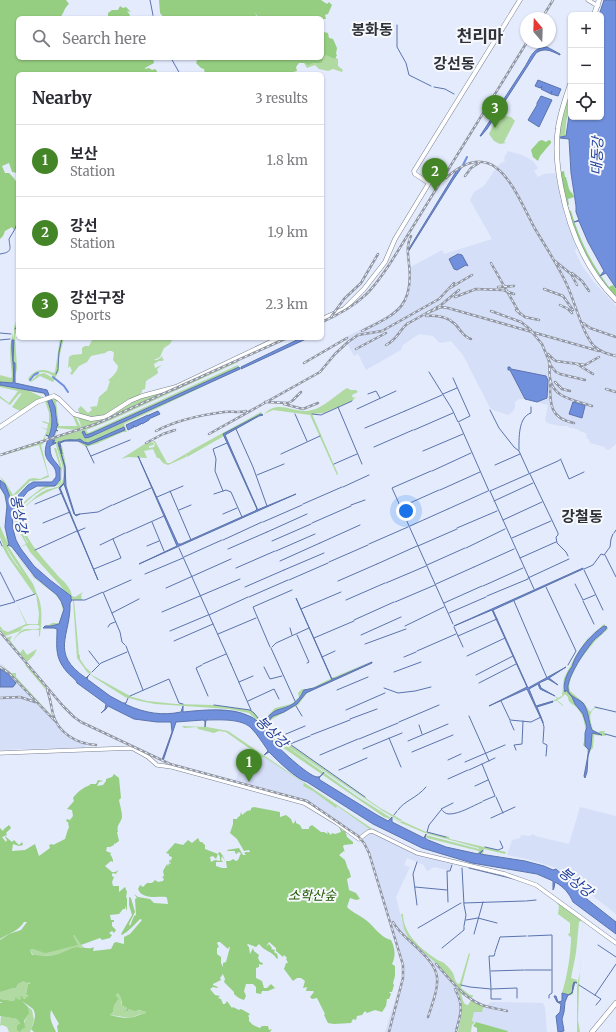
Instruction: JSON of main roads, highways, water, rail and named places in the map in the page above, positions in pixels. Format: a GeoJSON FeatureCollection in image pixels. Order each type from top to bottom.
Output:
{"type":"FeatureCollection","features":[{"type":"Feature","properties":{"kind":"highway"},"geometry":{"type":"LineString","coordinates":[[595,12],[600,0]]}},
{"type":"Feature","properties":{"kind":"highway"},"geometry":{"type":"LineString","coordinates":[[570,84],[560,116],[556,143],[557,164],[565,208],[572,231],[585,259],[599,280],[616,300]]}},
{"type":"Feature","properties":{"kind":"highway"},"geometry":{"type":"LineString","coordinates":[[592,1032],[616,1003]]}},
{"type":"Feature","properties":{"kind":"main road"},"geometry":{"type":"LineString","coordinates":[[324,318],[341,311],[349,305],[361,293],[385,262],[395,239],[429,183],[415,174],[414,171],[520,0]]}},
{"type":"Feature","properties":{"kind":"main road"},"geometry":{"type":"LineString","coordinates":[[588,0],[598,6]]}},
{"type":"Feature","properties":{"kind":"main road"},"geometry":{"type":"LineString","coordinates":[[0,427],[37,402],[57,397],[75,414],[91,419],[105,417],[130,401],[142,396],[174,388],[275,340]]}},
{"type":"Feature","properties":{"kind":"main road"},"geometry":{"type":"LineString","coordinates":[[0,753],[130,748],[148,757],[160,766],[172,767],[304,803],[337,823],[359,839],[368,832],[372,831],[417,853],[505,874],[534,884],[560,901],[616,943]]}},
{"type":"Feature","properties":{"kind":"water","name":"대동강"},"geometry":{"type":"Polygon","coordinates":[[[604,0],[616,0],[616,288],[606,273],[600,276],[604,271],[588,242],[579,221],[574,222],[579,220],[576,212],[571,173],[569,139],[560,138],[566,136],[568,120],[604,120],[604,12],[600,12],[604,0]]]}},
{"type":"Feature","properties":{"kind":"water"},"geometry":{"type":"Polygon","coordinates":[[[549,48],[560,55],[545,50],[536,53],[487,129],[480,136],[531,55],[539,49],[549,48]]]}},
{"type":"Feature","properties":{"kind":"water"},"geometry":{"type":"Polygon","coordinates":[[[538,80],[561,89],[558,96],[541,89],[542,86],[540,88],[535,86],[538,80]]]}},
{"type":"Feature","properties":{"kind":"water"},"geometry":{"type":"Polygon","coordinates":[[[541,96],[552,100],[539,127],[528,120],[541,96]]]}},
{"type":"Feature","properties":{"kind":"water"},"geometry":{"type":"Polygon","coordinates":[[[462,167],[453,180],[408,252],[457,170],[462,167]]]}},
{"type":"Feature","properties":{"kind":"water"},"geometry":{"type":"Polygon","coordinates":[[[458,254],[462,255],[468,266],[466,265],[457,270],[454,269],[449,259],[458,254]]]}},
{"type":"Feature","properties":{"kind":"water"},"geometry":{"type":"Polygon","coordinates":[[[12,340],[14,340],[13,361],[15,363],[15,383],[47,390],[50,397],[47,398],[44,393],[0,385],[0,382],[13,383],[14,372],[12,351],[12,340]]]}},
{"type":"Feature","properties":{"kind":"water"},"geometry":{"type":"Polygon","coordinates":[[[297,340],[304,340],[241,369],[241,367],[297,340]]]}},
{"type":"Feature","properties":{"kind":"water"},"geometry":{"type":"Polygon","coordinates":[[[239,367],[240,369],[90,437],[85,438],[82,432],[84,431],[86,435],[92,433],[239,367]]]}},
{"type":"Feature","properties":{"kind":"water"},"geometry":{"type":"Polygon","coordinates":[[[508,367],[511,369],[546,376],[548,380],[547,398],[537,402],[525,399],[510,370],[508,370],[508,367]]]}},
{"type":"Feature","properties":{"kind":"water"},"geometry":{"type":"Polygon","coordinates":[[[51,398],[55,407],[58,424],[56,429],[58,431],[56,430],[52,440],[55,440],[52,443],[56,443],[50,446],[50,450],[53,458],[60,468],[60,480],[55,486],[37,486],[28,491],[12,511],[13,529],[16,540],[21,549],[34,566],[71,596],[72,600],[70,603],[64,644],[68,660],[75,669],[86,678],[88,676],[87,679],[110,696],[140,710],[167,714],[181,712],[183,706],[183,712],[225,710],[242,713],[251,717],[261,725],[268,736],[292,760],[307,772],[317,777],[321,776],[319,778],[320,780],[388,821],[392,817],[392,822],[424,838],[426,834],[425,838],[428,840],[446,847],[478,854],[483,850],[480,854],[525,861],[553,870],[556,869],[588,900],[616,922],[616,934],[573,902],[566,890],[555,882],[553,890],[553,881],[537,874],[472,863],[422,848],[373,824],[298,777],[269,752],[264,755],[268,751],[267,749],[248,725],[230,720],[206,720],[205,727],[205,721],[203,720],[176,722],[163,761],[162,760],[172,732],[171,722],[134,719],[108,706],[106,709],[101,713],[105,709],[106,704],[77,683],[63,667],[57,651],[57,629],[43,628],[45,626],[59,624],[64,609],[61,601],[57,595],[35,577],[12,547],[9,545],[7,546],[9,544],[5,527],[7,506],[5,495],[0,487],[0,480],[5,484],[12,502],[28,485],[33,482],[52,482],[56,477],[56,472],[45,453],[49,437],[46,435],[49,436],[52,422],[47,399],[51,398]]]}},
{"type":"Feature","properties":{"kind":"water"},"geometry":{"type":"Polygon","coordinates":[[[573,402],[585,405],[582,418],[569,414],[573,402]]]}},
{"type":"Feature","properties":{"kind":"water"},"geometry":{"type":"Polygon","coordinates":[[[158,411],[160,414],[135,427],[133,425],[134,427],[128,430],[126,425],[148,415],[150,416],[149,415],[158,411]]]}},
{"type":"Feature","properties":{"kind":"water"},"geometry":{"type":"Polygon","coordinates":[[[261,414],[263,415],[225,435],[257,509],[223,434],[261,414]]]}},
{"type":"Feature","properties":{"kind":"water"},"geometry":{"type":"Polygon","coordinates":[[[124,427],[125,430],[88,445],[78,441],[65,441],[60,443],[62,454],[58,442],[64,440],[80,439],[88,443],[124,427]]]}},
{"type":"Feature","properties":{"kind":"water"},"geometry":{"type":"Polygon","coordinates":[[[60,451],[65,466],[66,486],[75,515],[64,484],[60,488],[98,580],[59,488],[64,483],[65,468],[60,451]]]}},
{"type":"Feature","properties":{"kind":"water"},"geometry":{"type":"Polygon","coordinates":[[[138,456],[178,544],[181,544],[257,509],[296,494],[139,564],[177,546],[138,456]]]}},
{"type":"Feature","properties":{"kind":"water"},"geometry":{"type":"Polygon","coordinates":[[[583,568],[493,610],[528,688],[566,667],[549,678],[558,685],[548,679],[539,683],[541,688],[555,696],[540,689],[538,684],[529,689],[536,706],[553,701],[537,707],[543,723],[527,689],[489,706],[527,687],[492,610],[454,626],[583,568]]]}},
{"type":"Feature","properties":{"kind":"water"},"geometry":{"type":"Polygon","coordinates":[[[296,598],[332,679],[372,663],[306,693],[297,704],[284,712],[273,716],[264,726],[262,723],[271,714],[293,704],[304,690],[314,688],[332,680],[296,598]]]}},
{"type":"Feature","properties":{"kind":"water"},"geometry":{"type":"Polygon","coordinates":[[[604,626],[607,627],[606,629],[587,649],[578,663],[568,684],[568,691],[570,694],[585,706],[592,730],[602,735],[592,733],[585,778],[584,776],[589,750],[585,746],[585,733],[587,727],[583,714],[575,704],[572,697],[566,690],[565,692],[564,686],[570,669],[580,650],[594,633],[604,626]]]}},
{"type":"Feature","properties":{"kind":"water"},"geometry":{"type":"Polygon","coordinates":[[[0,669],[7,673],[16,683],[13,687],[0,687],[0,669]]]}},
{"type":"Feature","properties":{"kind":"water"},"geometry":{"type":"Polygon","coordinates":[[[562,993],[568,995],[565,1002],[562,1019],[564,1031],[558,1032],[556,1016],[560,1012],[561,1004],[557,1002],[554,996],[556,996],[558,1002],[562,1001],[562,993]]]}},
{"type":"Feature","properties":{"kind":"waterway"},"geometry":{"type":"LineString","coordinates":[[150,0],[153,15]]}},
{"type":"Feature","properties":{"kind":"waterway"},"geometry":{"type":"LineString","coordinates":[[397,25],[397,47],[406,63],[409,75],[431,86]]}},
{"type":"Feature","properties":{"kind":"waterway"},"geometry":{"type":"LineString","coordinates":[[172,60],[179,72]]}},
{"type":"Feature","properties":{"kind":"waterway"},"geometry":{"type":"LineString","coordinates":[[434,87],[445,89],[454,94]]}},
{"type":"Feature","properties":{"kind":"waterway"},"geometry":{"type":"LineString","coordinates":[[463,165],[467,157]]}},
{"type":"Feature","properties":{"kind":"waterway"},"geometry":{"type":"LineString","coordinates":[[0,254],[10,250],[9,239],[16,226]]}},
{"type":"Feature","properties":{"kind":"waterway"},"geometry":{"type":"LineString","coordinates":[[0,333],[11,334]]}},
{"type":"Feature","properties":{"kind":"waterway"},"geometry":{"type":"LineString","coordinates":[[0,340],[10,339]]}},
{"type":"Feature","properties":{"kind":"waterway"},"geometry":{"type":"LineString","coordinates":[[58,368],[62,340]]}},
{"type":"Feature","properties":{"kind":"waterway"},"geometry":{"type":"LineString","coordinates":[[56,374],[58,369]]}},
{"type":"Feature","properties":{"kind":"waterway"},"geometry":{"type":"LineString","coordinates":[[429,372],[452,409],[458,422],[470,416],[453,378]]}},
{"type":"Feature","properties":{"kind":"waterway"},"geometry":{"type":"LineString","coordinates":[[30,380],[38,373]]}},
{"type":"Feature","properties":{"kind":"waterway"},"geometry":{"type":"LineString","coordinates":[[53,377],[64,386],[68,392]]}},
{"type":"Feature","properties":{"kind":"waterway"},"geometry":{"type":"LineString","coordinates":[[443,394],[457,388]]}},
{"type":"Feature","properties":{"kind":"waterway"},"geometry":{"type":"LineString","coordinates":[[368,394],[376,391],[380,398]]}},
{"type":"Feature","properties":{"kind":"waterway"},"geometry":{"type":"LineString","coordinates":[[357,409],[396,391]]}},
{"type":"Feature","properties":{"kind":"waterway"},"geometry":{"type":"LineString","coordinates":[[405,411],[442,395]]}},
{"type":"Feature","properties":{"kind":"waterway"},"geometry":{"type":"LineString","coordinates":[[312,414],[321,415],[352,401]]}},
{"type":"Feature","properties":{"kind":"waterway"},"geometry":{"type":"LineString","coordinates":[[338,407],[362,464]]}},
{"type":"Feature","properties":{"kind":"waterway"},"geometry":{"type":"LineString","coordinates":[[519,450],[521,424],[527,415],[531,413],[531,407]]}},
{"type":"Feature","properties":{"kind":"waterway"},"geometry":{"type":"LineString","coordinates":[[490,410],[499,428],[519,451],[529,473]]}},
{"type":"Feature","properties":{"kind":"waterway"},"geometry":{"type":"LineString","coordinates":[[365,428],[405,411]]}},
{"type":"Feature","properties":{"kind":"waterway"},"geometry":{"type":"LineString","coordinates":[[414,430],[453,413]]}},
{"type":"Feature","properties":{"kind":"waterway"},"geometry":{"type":"LineString","coordinates":[[295,414],[307,441]]}},
{"type":"Feature","properties":{"kind":"waterway"},"geometry":{"type":"LineString","coordinates":[[459,423],[489,491]]}},
{"type":"Feature","properties":{"kind":"waterway"},"geometry":{"type":"LineString","coordinates":[[236,429],[253,467],[267,506]]}},
{"type":"Feature","properties":{"kind":"waterway"},"geometry":{"type":"LineString","coordinates":[[374,447],[413,430]]}},
{"type":"Feature","properties":{"kind":"waterway"},"geometry":{"type":"LineString","coordinates":[[423,451],[463,434]]}},
{"type":"Feature","properties":{"kind":"waterway"},"geometry":{"type":"LineString","coordinates":[[281,454],[320,436]]}},
{"type":"Feature","properties":{"kind":"waterway"},"geometry":{"type":"LineString","coordinates":[[91,456],[130,440]]}},
{"type":"Feature","properties":{"kind":"waterway"},"geometry":{"type":"LineString","coordinates":[[223,491],[215,471],[216,459],[213,449],[227,443]]}},
{"type":"Feature","properties":{"kind":"waterway"},"geometry":{"type":"LineString","coordinates":[[86,446],[94,463]]}},
{"type":"Feature","properties":{"kind":"waterway"},"geometry":{"type":"LineString","coordinates":[[432,471],[471,453]]}},
{"type":"Feature","properties":{"kind":"waterway"},"geometry":{"type":"LineString","coordinates":[[334,464],[357,454]]}},
{"type":"Feature","properties":{"kind":"waterway"},"geometry":{"type":"LineString","coordinates":[[495,465],[520,454]]}},
{"type":"Feature","properties":{"kind":"waterway"},"geometry":{"type":"LineString","coordinates":[[534,589],[490,491],[561,459]]}},
{"type":"Feature","properties":{"kind":"waterway"},"geometry":{"type":"LineString","coordinates":[[561,460],[569,479],[584,472]]}},
{"type":"Feature","properties":{"kind":"waterway"},"geometry":{"type":"LineString","coordinates":[[257,475],[284,464]]}},
{"type":"Feature","properties":{"kind":"waterway"},"geometry":{"type":"LineString","coordinates":[[431,471],[392,488],[453,624]]}},
{"type":"Feature","properties":{"kind":"waterway"},"geometry":{"type":"LineString","coordinates":[[440,490],[480,472]]}},
{"type":"Feature","properties":{"kind":"waterway"},"geometry":{"type":"LineString","coordinates":[[530,474],[558,533],[556,537],[557,543],[568,556]]}},
{"type":"Feature","properties":{"kind":"waterway"},"geometry":{"type":"LineString","coordinates":[[343,487],[369,475]]}},
{"type":"Feature","properties":{"kind":"waterway"},"geometry":{"type":"LineString","coordinates":[[494,501],[533,483]]}},
{"type":"Feature","properties":{"kind":"waterway"},"geometry":{"type":"LineString","coordinates":[[157,497],[183,486]]}},
{"type":"Feature","properties":{"kind":"waterway"},"geometry":{"type":"LineString","coordinates":[[303,504],[342,487]]}},
{"type":"Feature","properties":{"kind":"waterway"},"geometry":{"type":"LineString","coordinates":[[113,505],[151,488]]}},
{"type":"Feature","properties":{"kind":"waterway"},"geometry":{"type":"LineString","coordinates":[[214,494],[226,490],[231,492],[242,517]]}},
{"type":"Feature","properties":{"kind":"waterway"},"geometry":{"type":"LineString","coordinates":[[401,507],[439,490]]}},
{"type":"Feature","properties":{"kind":"waterway"},"geometry":{"type":"LineString","coordinates":[[170,491],[191,540]]}},
{"type":"Feature","properties":{"kind":"waterway"},"geometry":{"type":"LineString","coordinates":[[448,509],[488,491]]}},
{"type":"Feature","properties":{"kind":"waterway"},"geometry":{"type":"LineString","coordinates":[[35,504],[62,493]]}},
{"type":"Feature","properties":{"kind":"waterway"},"geometry":{"type":"LineString","coordinates":[[351,505],[365,500]]}},
{"type":"Feature","properties":{"kind":"waterway"},"geometry":{"type":"LineString","coordinates":[[503,520],[542,502]]}},
{"type":"Feature","properties":{"kind":"waterway"},"geometry":{"type":"LineString","coordinates":[[80,514],[98,512],[112,505]]}},
{"type":"Feature","properties":{"kind":"waterway"},"geometry":{"type":"LineString","coordinates":[[179,510],[191,505]]}},
{"type":"Feature","properties":{"kind":"waterway"},"geometry":{"type":"LineString","coordinates":[[263,522],[302,505]]}},
{"type":"Feature","properties":{"kind":"waterway"},"geometry":{"type":"LineString","coordinates":[[312,523],[351,506]]}},
{"type":"Feature","properties":{"kind":"waterway"},"geometry":{"type":"LineString","coordinates":[[223,514],[237,508]]}},
{"type":"Feature","properties":{"kind":"waterway"},"geometry":{"type":"LineString","coordinates":[[410,526],[448,509]]}},
{"type":"Feature","properties":{"kind":"waterway"},"geometry":{"type":"LineString","coordinates":[[457,528],[497,511]]}},
{"type":"Feature","properties":{"kind":"waterway"},"geometry":{"type":"LineString","coordinates":[[43,523],[70,512]]}},
{"type":"Feature","properties":{"kind":"waterway"},"geometry":{"type":"LineString","coordinates":[[267,532],[307,514]]}},
{"type":"Feature","properties":{"kind":"waterway"},"geometry":{"type":"LineString","coordinates":[[126,533],[164,516]]}},
{"type":"Feature","properties":{"kind":"waterway"},"geometry":{"type":"LineString","coordinates":[[512,538],[551,521]]}},
{"type":"Feature","properties":{"kind":"waterway"},"geometry":{"type":"LineString","coordinates":[[152,522],[164,551]]}},
{"type":"Feature","properties":{"kind":"waterway"},"geometry":{"type":"LineString","coordinates":[[223,540],[262,522]]}},
{"type":"Feature","properties":{"kind":"waterway"},"geometry":{"type":"LineString","coordinates":[[272,541],[311,524]]}},
{"type":"Feature","properties":{"kind":"waterway"},"geometry":{"type":"LineString","coordinates":[[320,543],[360,525]]}},
{"type":"Feature","properties":{"kind":"waterway"},"geometry":{"type":"LineString","coordinates":[[369,544],[408,527]]}},
{"type":"Feature","properties":{"kind":"waterway"},"geometry":{"type":"LineString","coordinates":[[78,531],[85,528]]}},
{"type":"Feature","properties":{"kind":"waterway"},"geometry":{"type":"LineString","coordinates":[[418,546],[457,529]]}},
{"type":"Feature","properties":{"kind":"waterway"},"geometry":{"type":"LineString","coordinates":[[466,548],[505,529]]}},
{"type":"Feature","properties":{"kind":"waterway"},"geometry":{"type":"LineString","coordinates":[[35,550],[77,531]]}},
{"type":"Feature","properties":{"kind":"waterway"},"geometry":{"type":"LineString","coordinates":[[228,549],[267,532]]}},
{"type":"Feature","properties":{"kind":"waterway"},"geometry":{"type":"LineString","coordinates":[[100,545],[125,533]]}},
{"type":"Feature","properties":{"kind":"waterway"},"geometry":{"type":"LineString","coordinates":[[276,551],[315,534]]}},
{"type":"Feature","properties":{"kind":"waterway"},"geometry":{"type":"LineString","coordinates":[[584,569],[593,565],[601,554],[604,555],[610,547],[613,534]]}},
{"type":"Feature","properties":{"kind":"waterway"},"geometry":{"type":"LineString","coordinates":[[94,569],[121,558],[113,539]]}},
{"type":"Feature","properties":{"kind":"waterway"},"geometry":{"type":"LineString","coordinates":[[184,557],[222,540]]}},
{"type":"Feature","properties":{"kind":"waterway"},"geometry":{"type":"LineString","coordinates":[[0,541],[2,546]]}},
{"type":"Feature","properties":{"kind":"waterway"},"geometry":{"type":"LineString","coordinates":[[147,546],[159,541]]}},
{"type":"Feature","properties":{"kind":"waterway"},"geometry":{"type":"LineString","coordinates":[[520,558],[556,542]]}},
{"type":"Feature","properties":{"kind":"waterway"},"geometry":{"type":"LineString","coordinates":[[280,561],[320,543]]}},
{"type":"Feature","properties":{"kind":"waterway"},"geometry":{"type":"LineString","coordinates":[[329,562],[368,545]]}},
{"type":"Feature","properties":{"kind":"waterway"},"geometry":{"type":"LineString","coordinates":[[377,564],[417,546]]}},
{"type":"Feature","properties":{"kind":"waterway"},"geometry":{"type":"LineString","coordinates":[[179,548],[231,664]]}},
{"type":"Feature","properties":{"kind":"waterway"},"geometry":{"type":"LineString","coordinates":[[427,565],[465,548]]}},
{"type":"Feature","properties":{"kind":"waterway"},"geometry":{"type":"LineString","coordinates":[[474,567],[514,549]]}},
{"type":"Feature","properties":{"kind":"waterway"},"geometry":{"type":"LineString","coordinates":[[236,568],[275,551]]}},
{"type":"Feature","properties":{"kind":"waterway"},"geometry":{"type":"LineString","coordinates":[[284,570],[324,553]]}},
{"type":"Feature","properties":{"kind":"waterway"},"geometry":{"type":"LineString","coordinates":[[605,555],[616,577]]}},
{"type":"Feature","properties":{"kind":"waterway"},"geometry":{"type":"LineString","coordinates":[[145,574],[183,558]]}},
{"type":"Feature","properties":{"kind":"waterway"},"geometry":{"type":"LineString","coordinates":[[166,588],[231,559]]}},
{"type":"Feature","properties":{"kind":"waterway"},"geometry":{"type":"LineString","coordinates":[[528,578],[569,559]]}},
{"type":"Feature","properties":{"kind":"waterway"},"geometry":{"type":"LineString","coordinates":[[289,580],[328,563]]}},
{"type":"Feature","properties":{"kind":"waterway"},"geometry":{"type":"LineString","coordinates":[[338,581],[377,564]]}},
{"type":"Feature","properties":{"kind":"waterway"},"geometry":{"type":"LineString","coordinates":[[386,583],[426,566]]}},
{"type":"Feature","properties":{"kind":"waterway"},"geometry":{"type":"LineString","coordinates":[[436,584],[474,567]]}},
{"type":"Feature","properties":{"kind":"waterway"},"geometry":{"type":"LineString","coordinates":[[483,586],[523,568]]}},
{"type":"Feature","properties":{"kind":"waterway"},"geometry":{"type":"LineString","coordinates":[[245,587],[284,570]]}},
{"type":"Feature","properties":{"kind":"waterway"},"geometry":{"type":"LineString","coordinates":[[584,570],[603,610]]}},
{"type":"Feature","properties":{"kind":"waterway"},"geometry":{"type":"LineString","coordinates":[[0,572],[15,602],[0,606]]}},
{"type":"Feature","properties":{"kind":"waterway"},"geometry":{"type":"LineString","coordinates":[[162,612],[240,579]]}},
{"type":"Feature","properties":{"kind":"waterway"},"geometry":{"type":"LineString","coordinates":[[487,596],[528,579]]}},
{"type":"Feature","properties":{"kind":"waterway"},"geometry":{"type":"LineString","coordinates":[[104,592],[131,580]]}},
{"type":"Feature","properties":{"kind":"waterway"},"geometry":{"type":"LineString","coordinates":[[249,597],[288,580]]}},
{"type":"Feature","properties":{"kind":"waterway"},"geometry":{"type":"LineString","coordinates":[[346,600],[385,583]]}},
{"type":"Feature","properties":{"kind":"waterway"},"geometry":{"type":"LineString","coordinates":[[575,584],[583,600],[595,595]]}},
{"type":"Feature","properties":{"kind":"waterway"},"geometry":{"type":"LineString","coordinates":[[395,602],[435,585]]}},
{"type":"Feature","properties":{"kind":"waterway"},"geometry":{"type":"LineString","coordinates":[[444,603],[482,586]]}},
{"type":"Feature","properties":{"kind":"waterway"},"geometry":{"type":"LineString","coordinates":[[546,587],[576,651],[568,665]]}},
{"type":"Feature","properties":{"kind":"waterway"},"geometry":{"type":"LineString","coordinates":[[270,647],[253,607],[292,590]]}},
{"type":"Feature","properties":{"kind":"waterway"},"geometry":{"type":"LineString","coordinates":[[72,600],[85,600],[103,592],[120,632],[122,642],[125,645]]}},
{"type":"Feature","properties":{"kind":"waterway"},"geometry":{"type":"LineString","coordinates":[[301,609],[341,592]]}},
{"type":"Feature","properties":{"kind":"waterway"},"geometry":{"type":"LineString","coordinates":[[16,601],[35,594]]}},
{"type":"Feature","properties":{"kind":"waterway"},"geometry":{"type":"LineString","coordinates":[[209,615],[248,597]]}},
{"type":"Feature","properties":{"kind":"waterway"},"geometry":{"type":"LineString","coordinates":[[449,613],[486,597]]}},
{"type":"Feature","properties":{"kind":"waterway"},"geometry":{"type":"LineString","coordinates":[[112,613],[139,599]]}},
{"type":"Feature","properties":{"kind":"waterway"},"geometry":{"type":"LineString","coordinates":[[514,601],[547,678]]}},
{"type":"Feature","properties":{"kind":"waterway"},"geometry":{"type":"LineString","coordinates":[[583,601],[594,624]]}},
{"type":"Feature","properties":{"kind":"waterway"},"geometry":{"type":"LineString","coordinates":[[354,620],[394,602]]}},
{"type":"Feature","properties":{"kind":"waterway"},"geometry":{"type":"LineString","coordinates":[[405,626],[444,607]]}},
{"type":"Feature","properties":{"kind":"waterway"},"geometry":{"type":"LineString","coordinates":[[170,631],[208,615]]}},
{"type":"Feature","properties":{"kind":"waterway"},"geometry":{"type":"LineString","coordinates":[[361,635],[401,617]]}},
{"type":"Feature","properties":{"kind":"waterway"},"geometry":{"type":"LineString","coordinates":[[218,634],[256,618]]}},
{"type":"Feature","properties":{"kind":"waterway"},"geometry":{"type":"LineString","coordinates":[[458,636],[497,619]]}},
{"type":"Feature","properties":{"kind":"waterway"},"geometry":{"type":"LineString","coordinates":[[314,638],[354,621]]}},
{"type":"Feature","properties":{"kind":"waterway"},"geometry":{"type":"LineString","coordinates":[[108,627],[110,624],[115,622]]}},
{"type":"Feature","properties":{"kind":"waterway"},"geometry":{"type":"LineString","coordinates":[[174,641],[213,624]]}},
{"type":"Feature","properties":{"kind":"waterway"},"geometry":{"type":"LineString","coordinates":[[454,627],[463,647]]}},
{"type":"Feature","properties":{"kind":"waterway"},"geometry":{"type":"LineString","coordinates":[[290,628],[292,635]]}},
{"type":"Feature","properties":{"kind":"waterway"},"geometry":{"type":"LineString","coordinates":[[272,647],[276,643],[309,628]]}},
{"type":"Feature","properties":{"kind":"waterway"},"geometry":{"type":"LineString","coordinates":[[365,644],[406,629]]}},
{"type":"Feature","properties":{"kind":"waterway"},"geometry":{"type":"LineString","coordinates":[[417,651],[456,634]]}},
{"type":"Feature","properties":{"kind":"waterway"},"geometry":{"type":"LineString","coordinates":[[297,635],[309,662],[307,663]]}},
{"type":"Feature","properties":{"kind":"waterway"},"geometry":{"type":"LineString","coordinates":[[467,656],[505,638]]}},
{"type":"Feature","properties":{"kind":"waterway"},"geometry":{"type":"LineString","coordinates":[[126,646],[143,690]]}},
{"type":"Feature","properties":{"kind":"waterway"},"geometry":{"type":"LineString","coordinates":[[271,648],[295,701]]}},
{"type":"Feature","properties":{"kind":"waterway"},"geometry":{"type":"LineString","coordinates":[[89,651],[99,664]]}},
{"type":"Feature","properties":{"kind":"waterway"},"geometry":{"type":"LineString","coordinates":[[322,657],[335,651]]}},
{"type":"Feature","properties":{"kind":"waterway"},"geometry":{"type":"LineString","coordinates":[[92,672],[101,663],[127,652]]}},
{"type":"Feature","properties":{"kind":"waterway"},"geometry":{"type":"LineString","coordinates":[[404,657],[416,652]]}},
{"type":"Feature","properties":{"kind":"waterway"},"geometry":{"type":"LineString","coordinates":[[203,664],[226,654]]}},
{"type":"Feature","properties":{"kind":"waterway"},"geometry":{"type":"LineString","coordinates":[[476,675],[513,656]]}},
{"type":"Feature","properties":{"kind":"waterway"},"geometry":{"type":"LineString","coordinates":[[394,672],[421,662]]}},
{"type":"Feature","properties":{"kind":"waterway"},"geometry":{"type":"LineString","coordinates":[[231,664],[251,710]]}},
{"type":"Feature","properties":{"kind":"waterway"},"geometry":{"type":"LineString","coordinates":[[479,683],[516,664]]}},
{"type":"Feature","properties":{"kind":"waterway"},"geometry":{"type":"LineString","coordinates":[[202,665],[196,668],[208,696]]}},
{"type":"Feature","properties":{"kind":"waterway"},"geometry":{"type":"LineString","coordinates":[[264,667],[270,679],[282,676]]}},
{"type":"Feature","properties":{"kind":"waterway"},"geometry":{"type":"LineString","coordinates":[[239,682],[253,676]]}},
{"type":"Feature","properties":{"kind":"waterway"},"geometry":{"type":"LineString","coordinates":[[337,690],[368,677]]}},
{"type":"Feature","properties":{"kind":"waterway"},"geometry":{"type":"LineString","coordinates":[[130,696],[169,679],[179,703],[183,704]]}},
{"type":"Feature","properties":{"kind":"waterway"},"geometry":{"type":"LineString","coordinates":[[384,688],[398,693],[431,687]]}},
{"type":"Feature","properties":{"kind":"waterway"},"geometry":{"type":"LineString","coordinates":[[248,701],[274,689],[279,699]]}},
{"type":"Feature","properties":{"kind":"waterway"},"geometry":{"type":"LineString","coordinates":[[346,710],[385,693]]}},
{"type":"Feature","properties":{"kind":"waterway"},"geometry":{"type":"LineString","coordinates":[[126,703],[128,698]]}},
{"type":"Feature","properties":{"kind":"waterway"},"geometry":{"type":"LineString","coordinates":[[501,701],[510,720],[531,722],[541,717]]}},
{"type":"Feature","properties":{"kind":"waterway","name":"봉상강"},"geometry":{"type":"LineString","coordinates":[[214,705],[250,710],[262,723]]}},
{"type":"Feature","properties":{"kind":"waterway"},"geometry":{"type":"LineString","coordinates":[[399,722],[439,705]]}},
{"type":"Feature","properties":{"kind":"waterway"},"geometry":{"type":"LineString","coordinates":[[296,706],[302,716]]}},
{"type":"Feature","properties":{"kind":"waterway"},"geometry":{"type":"LineString","coordinates":[[595,707],[616,712]]}},
{"type":"Feature","properties":{"kind":"waterway"},"geometry":{"type":"LineString","coordinates":[[350,719],[377,709]]}},
{"type":"Feature","properties":{"kind":"waterway"},"geometry":{"type":"LineString","coordinates":[[469,716],[489,761]]}},
{"type":"Feature","properties":{"kind":"waterway"},"geometry":{"type":"LineString","coordinates":[[311,735],[350,720]]}},
{"type":"Feature","properties":{"kind":"waterway"},"geometry":{"type":"LineString","coordinates":[[510,721],[514,730]]}},
{"type":"Feature","properties":{"kind":"waterway"},"geometry":{"type":"LineString","coordinates":[[516,750],[514,745],[522,744],[523,721]]}},
{"type":"Feature","properties":{"kind":"waterway"},"geometry":{"type":"LineString","coordinates":[[359,739],[398,723]]}},
{"type":"Feature","properties":{"kind":"waterway"},"geometry":{"type":"LineString","coordinates":[[543,723],[543,742]]}},
{"type":"Feature","properties":{"kind":"waterway"},"geometry":{"type":"LineString","coordinates":[[408,741],[448,724]]}},
{"type":"Feature","properties":{"kind":"waterway"},"geometry":{"type":"LineString","coordinates":[[419,725],[422,734]]}},
{"type":"Feature","properties":{"kind":"waterway","name":"봉상강"},"geometry":{"type":"LineString","coordinates":[[279,737],[305,726]]}},
{"type":"Feature","properties":{"kind":"waterway","name":"봉상강"},"geometry":{"type":"LineString","coordinates":[[267,728],[365,797]]}},
{"type":"Feature","properties":{"kind":"waterway"},"geometry":{"type":"LineString","coordinates":[[363,749],[402,733]]}},
{"type":"Feature","properties":{"kind":"waterway"},"geometry":{"type":"LineString","coordinates":[[605,734],[616,737]]}},
{"type":"Feature","properties":{"kind":"waterway"},"geometry":{"type":"LineString","coordinates":[[412,752],[453,735]]}},
{"type":"Feature","properties":{"kind":"waterway","name":"봉상강"},"geometry":{"type":"LineString","coordinates":[[290,744],[310,736]]}},
{"type":"Feature","properties":{"kind":"waterway"},"geometry":{"type":"LineString","coordinates":[[389,738],[401,767]]}},
{"type":"Feature","properties":{"kind":"waterway"},"geometry":{"type":"LineString","coordinates":[[320,755],[358,739]]}},
{"type":"Feature","properties":{"kind":"waterway"},"geometry":{"type":"LineString","coordinates":[[543,743],[547,745],[546,756]]}},
{"type":"Feature","properties":{"kind":"waterway"},"geometry":{"type":"LineString","coordinates":[[465,762],[505,745]]}},
{"type":"Feature","properties":{"kind":"waterway"},"geometry":{"type":"LineString","coordinates":[[448,760],[461,754]]}},
{"type":"Feature","properties":{"kind":"waterway"},"geometry":{"type":"LineString","coordinates":[[339,770],[367,758]]}},
{"type":"Feature","properties":{"kind":"waterway"},"geometry":{"type":"LineString","coordinates":[[469,770],[495,758]]}},
{"type":"Feature","properties":{"kind":"waterway"},"geometry":{"type":"LineString","coordinates":[[482,764],[495,796],[483,801]]}},
{"type":"Feature","properties":{"kind":"waterway"},"geometry":{"type":"LineString","coordinates":[[448,779],[468,770]]}},
{"type":"Feature","properties":{"kind":"waterway"},"geometry":{"type":"LineString","coordinates":[[475,786],[488,780]]}},
{"type":"Feature","properties":{"kind":"waterway"},"geometry":{"type":"LineString","coordinates":[[398,810],[426,787]]}},
{"type":"Feature","properties":{"kind":"waterway"},"geometry":{"type":"LineString","coordinates":[[496,797],[503,813]]}},
{"type":"Feature","properties":{"kind":"waterway"},"geometry":{"type":"LineString","coordinates":[[453,803],[441,809],[446,814],[453,814],[482,802]]}},
{"type":"Feature","properties":{"kind":"waterway"},"geometry":{"type":"LineString","coordinates":[[491,818],[515,807]]}},
{"type":"Feature","properties":{"kind":"waterway"},"geometry":{"type":"LineString","coordinates":[[441,810],[429,825],[427,832],[446,837]]}},
{"type":"Feature","properties":{"kind":"waterway"},"geometry":{"type":"LineString","coordinates":[[394,815],[397,811]]}},
{"type":"Feature","properties":{"kind":"waterway"},"geometry":{"type":"LineString","coordinates":[[485,847],[498,850],[503,848],[500,841]]}},
{"type":"Feature","properties":{"kind":"waterway"},"geometry":{"type":"LineString","coordinates":[[417,862],[413,874],[417,905]]}},
{"type":"Feature","properties":{"kind":"waterway"},"geometry":{"type":"LineString","coordinates":[[448,902],[447,871],[450,871],[452,865]]}},
{"type":"Feature","properties":{"kind":"waterway"},"geometry":{"type":"LineString","coordinates":[[462,868],[466,915],[464,926]]}},
{"type":"Feature","properties":{"kind":"waterway"},"geometry":{"type":"LineString","coordinates":[[469,868],[514,879]]}},
{"type":"Feature","properties":{"kind":"waterway"},"geometry":{"type":"LineString","coordinates":[[415,887],[447,890]]}},
{"type":"Feature","properties":{"kind":"waterway"},"geometry":{"type":"LineString","coordinates":[[526,901],[536,900]]}},
{"type":"Feature","properties":{"kind":"waterway"},"geometry":{"type":"LineString","coordinates":[[464,903],[525,901]]}},
{"type":"Feature","properties":{"kind":"waterway"},"geometry":{"type":"LineString","coordinates":[[474,934],[483,902]]}},
{"type":"Feature","properties":{"kind":"waterway"},"geometry":{"type":"LineString","coordinates":[[418,928],[461,903]]}},
{"type":"Feature","properties":{"kind":"waterway"},"geometry":{"type":"LineString","coordinates":[[466,920],[478,918],[497,923]]}},
{"type":"Feature","properties":{"kind":"waterway"},"geometry":{"type":"LineString","coordinates":[[442,948],[464,930],[464,927]]}},
{"type":"Feature","properties":{"kind":"waterway"},"geometry":{"type":"LineString","coordinates":[[528,936],[552,935],[552,993],[549,995],[549,998]]}},
{"type":"Feature","properties":{"kind":"waterway"},"geometry":{"type":"LineString","coordinates":[[495,952],[500,937],[526,936]]}},
{"type":"Feature","properties":{"kind":"waterway"},"geometry":{"type":"LineString","coordinates":[[598,945],[616,957]]}},
{"type":"Feature","properties":{"kind":"waterway"},"geometry":{"type":"LineString","coordinates":[[491,988],[489,956],[494,956],[495,953]]}},
{"type":"Feature","properties":{"kind":"waterway"},"geometry":{"type":"LineString","coordinates":[[595,995],[616,964]]}},
{"type":"Feature","properties":{"kind":"waterway"},"geometry":{"type":"LineString","coordinates":[[491,971],[524,970]]}},
{"type":"Feature","properties":{"kind":"waterway"},"geometry":{"type":"LineString","coordinates":[[525,970],[551,970]]}},
{"type":"Feature","properties":{"kind":"waterway"},"geometry":{"type":"LineString","coordinates":[[461,985],[491,989],[491,999],[501,999]]}},
{"type":"Feature","properties":{"kind":"waterway"},"geometry":{"type":"LineString","coordinates":[[579,985],[601,999],[596,1005]]}},
{"type":"Feature","properties":{"kind":"waterway"},"geometry":{"type":"LineString","coordinates":[[491,989],[517,988],[517,998]]}},
{"type":"Feature","properties":{"kind":"railway"},"geometry":{"type":"LineString","coordinates":[[546,12],[553,0]]}},
{"type":"Feature","properties":{"kind":"railway"},"geometry":{"type":"LineString","coordinates":[[324,321],[357,302],[380,278],[523,48]]}},
{"type":"Feature","properties":{"kind":"railway"},"geometry":{"type":"LineString","coordinates":[[446,178],[463,166],[478,162],[490,164],[501,172],[519,197],[534,227],[560,270],[582,325],[590,340],[599,350],[616,356]]}},
{"type":"Feature","properties":{"kind":"railway"},"geometry":{"type":"LineString","coordinates":[[465,176],[471,168],[479,163]]}},
{"type":"Feature","properties":{"kind":"railway"},"geometry":{"type":"LineString","coordinates":[[362,331],[393,314],[405,300],[409,290],[410,279],[408,243],[411,236]]}},
{"type":"Feature","properties":{"kind":"railway"},"geometry":{"type":"LineString","coordinates":[[331,317],[344,299],[361,283],[378,254]]}},
{"type":"Feature","properties":{"kind":"railway"},"geometry":{"type":"LineString","coordinates":[[555,261],[571,274],[577,285]]}},
{"type":"Feature","properties":{"kind":"railway"},"geometry":{"type":"LineString","coordinates":[[491,263],[520,314]]}},
{"type":"Feature","properties":{"kind":"railway"},"geometry":{"type":"LineString","coordinates":[[572,273],[582,281],[589,291]]}},
{"type":"Feature","properties":{"kind":"railway"},"geometry":{"type":"LineString","coordinates":[[450,288],[472,275]]}},
{"type":"Feature","properties":{"kind":"railway"},"geometry":{"type":"LineString","coordinates":[[209,434],[320,372],[335,354],[358,335],[382,331],[439,299],[454,283]]}},
{"type":"Feature","properties":{"kind":"railway"},"geometry":{"type":"LineString","coordinates":[[498,287],[514,286]]}},
{"type":"Feature","properties":{"kind":"railway"},"geometry":{"type":"LineString","coordinates":[[455,297],[476,289],[503,290],[514,294]]}},
{"type":"Feature","properties":{"kind":"railway"},"geometry":{"type":"LineString","coordinates":[[544,289],[563,296],[573,310]]}},
{"type":"Feature","properties":{"kind":"railway"},"geometry":{"type":"LineString","coordinates":[[407,324],[441,305],[459,290]]}},
{"type":"Feature","properties":{"kind":"railway"},"geometry":{"type":"LineString","coordinates":[[560,305],[572,313]]}},
{"type":"Feature","properties":{"kind":"railway"},"geometry":{"type":"LineString","coordinates":[[427,313],[441,307],[448,308],[599,351]]}},
{"type":"Feature","properties":{"kind":"railway"},"geometry":{"type":"LineString","coordinates":[[516,310],[525,317],[539,320]]}},
{"type":"Feature","properties":{"kind":"railway"},"geometry":{"type":"LineString","coordinates":[[491,311],[521,322],[531,330]]}},
{"type":"Feature","properties":{"kind":"railway"},"geometry":{"type":"LineString","coordinates":[[426,316],[438,316],[449,319],[464,335],[471,339]]}},
{"type":"Feature","properties":{"kind":"railway"},"geometry":{"type":"LineString","coordinates":[[386,345],[394,340],[408,323]]}},
{"type":"Feature","properties":{"kind":"railway"},"geometry":{"type":"LineString","coordinates":[[583,323],[590,328],[616,337]]}},
{"type":"Feature","properties":{"kind":"railway"},"geometry":{"type":"LineString","coordinates":[[532,332],[542,344],[551,366],[556,372],[585,380]]}},
{"type":"Feature","properties":{"kind":"railway"},"geometry":{"type":"LineString","coordinates":[[356,349],[386,333]]}},
{"type":"Feature","properties":{"kind":"railway"},"geometry":{"type":"LineString","coordinates":[[304,363],[347,338]]}},
{"type":"Feature","properties":{"kind":"railway"},"geometry":{"type":"LineString","coordinates":[[0,455],[96,424],[283,340]]}},
{"type":"Feature","properties":{"kind":"railway"},"geometry":{"type":"LineString","coordinates":[[548,354],[556,361],[585,365],[599,357]]}},
{"type":"Feature","properties":{"kind":"railway"},"geometry":{"type":"LineString","coordinates":[[549,362],[552,385],[560,395],[592,406]]}},
{"type":"Feature","properties":{"kind":"railway"},"geometry":{"type":"LineString","coordinates":[[577,364],[593,374]]}},
{"type":"Feature","properties":{"kind":"railway"},"geometry":{"type":"LineString","coordinates":[[550,381],[551,403],[555,413],[566,421],[574,423]]}},
{"type":"Feature","properties":{"kind":"railway"},"geometry":{"type":"LineString","coordinates":[[555,382],[562,389],[570,391]]}},
{"type":"Feature","properties":{"kind":"railway"},"geometry":{"type":"LineString","coordinates":[[606,389],[616,392]]}},
{"type":"Feature","properties":{"kind":"railway"},"geometry":{"type":"LineString","coordinates":[[265,402],[288,403],[301,392]]}},
{"type":"Feature","properties":{"kind":"railway"},"geometry":{"type":"LineString","coordinates":[[284,404],[303,409],[318,403]]}},
{"type":"Feature","properties":{"kind":"railway"},"geometry":{"type":"LineString","coordinates":[[156,431],[197,416],[224,412],[246,411]]}},
{"type":"Feature","properties":{"kind":"railway"},"geometry":{"type":"LineString","coordinates":[[146,443],[163,434],[175,430]]}},
{"type":"Feature","properties":{"kind":"railway"},"geometry":{"type":"LineString","coordinates":[[0,632],[63,706],[81,722],[170,764],[307,801],[358,836],[364,843],[369,853],[403,965],[403,978],[389,1032]]}},
{"type":"Feature","properties":{"kind":"railway"},"geometry":{"type":"LineString","coordinates":[[0,667],[9,673],[55,721]]}},
{"type":"Feature","properties":{"kind":"railway"},"geometry":{"type":"LineString","coordinates":[[47,689],[53,714],[59,727],[75,740],[96,745]]}},
{"type":"Feature","properties":{"kind":"railway"},"geometry":{"type":"LineString","coordinates":[[0,698],[20,697],[35,702]]}},
{"type":"Feature","properties":{"kind":"railway"},"geometry":{"type":"LineString","coordinates":[[393,922],[402,934],[430,961],[435,969],[437,984],[428,1017]]}},
{"type":"Feature","properties":{"kind":"railway"},"geometry":{"type":"LineString","coordinates":[[436,964],[462,992],[475,1002],[491,1008],[507,1011]]}},
{"type":"Feature","properties":{"kind":"railway"},"geometry":{"type":"LineString","coordinates":[[455,989],[461,1005],[456,1031]]}},
{"type":"Feature","properties":{"kind":"place","name":"강선구장"},"geometry":{"type":"Point","coordinates":[495,128]}},
{"type":"Feature","properties":{"kind":"place","name":"강선"},"geometry":{"type":"Point","coordinates":[435,191]}},
{"type":"Feature","properties":{"kind":"place","name":"보산"},"geometry":{"type":"Point","coordinates":[249,782]}},
{"type":"Feature","properties":{"kind":"district","name":"봉화동"},"geometry":{"type":"Point","coordinates":[372,29]}},
{"type":"Feature","properties":{"kind":"district","name":"천리마"},"geometry":{"type":"Point","coordinates":[480,36]}},
{"type":"Feature","properties":{"kind":"district","name":"강선동"},"geometry":{"type":"Point","coordinates":[454,63]}},
{"type":"Feature","properties":{"kind":"district","name":"강철동"},"geometry":{"type":"Point","coordinates":[582,516]}},
{"type":"Feature","properties":{"kind":"park label","name":"소학산숲"},"geometry":{"type":"Point","coordinates":[312,895]}}]}
